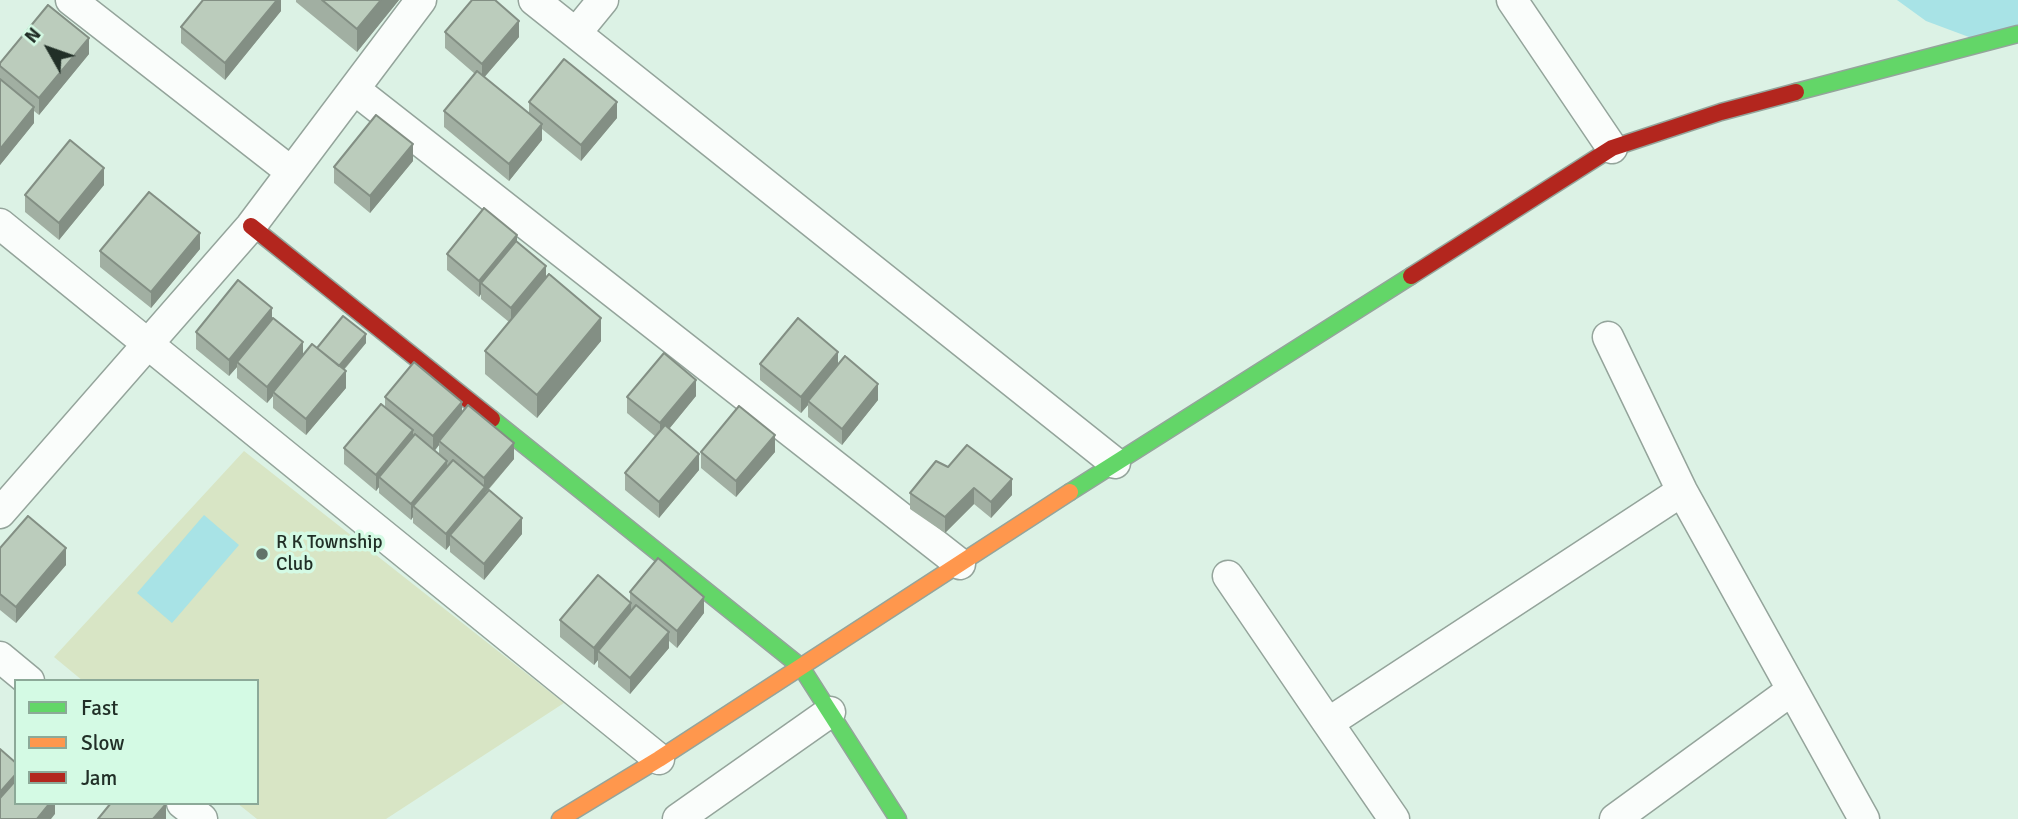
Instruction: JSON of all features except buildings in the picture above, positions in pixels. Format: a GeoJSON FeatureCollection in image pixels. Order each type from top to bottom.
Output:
{"type":"FeatureCollection","features":[{"type":"Feature","properties":{"kind":"street"},"geometry":{"type":"LineString","coordinates":[[71,0],[290,171]]}},
{"type":"Feature","properties":{"kind":"street"},"geometry":{"type":"LineString","coordinates":[[0,513],[251,226],[421,0]]}},
{"type":"Feature","properties":{"kind":"street"},"geometry":{"type":"LineString","coordinates":[[534,0],[1115,463]]}},
{"type":"Feature","properties":{"kind":"street"},"geometry":{"type":"LineString","coordinates":[[576,33],[603,0]]}},
{"type":"Feature","properties":{"kind":"street"},"geometry":{"type":"LineString","coordinates":[[1512,0],[1612,148]]}},
{"type":"Feature","properties":{"kind":"street"},"geometry":{"type":"LineString","coordinates":[[560,819],[659,759],[1115,463],[1612,148],[1721,112],[2018,34]]}},
{"type":"Feature","properties":{"kind":"street"},"geometry":{"type":"LineString","coordinates":[[354,89],[960,564]]}},
{"type":"Feature","properties":{"kind":"street"},"geometry":{"type":"LineString","coordinates":[[0,224],[659,759]]}},
{"type":"Feature","properties":{"kind":"street"},"geometry":{"type":"LineString","coordinates":[[251,226],[801,667],[898,819]]}},
{"type":"Feature","properties":{"kind":"street"},"geometry":{"type":"LineString","coordinates":[[1608,337],[1682,491],[1864,819]]}},
{"type":"Feature","properties":{"kind":"street"},"geometry":{"type":"LineString","coordinates":[[1328,723],[1682,491]]}},
{"type":"Feature","properties":{"kind":"street"},"geometry":{"type":"LineString","coordinates":[[1228,576],[1394,819]]}},
{"type":"Feature","properties":{"kind":"street"},"geometry":{"type":"LineString","coordinates":[[0,657],[27,679]]}},
{"type":"Feature","properties":{"kind":"street"},"geometry":{"type":"LineString","coordinates":[[1615,819],[1792,690]]}},
{"type":"Feature","properties":{"kind":"street"},"geometry":{"type":"LineString","coordinates":[[695,814],[830,712]]}},
{"type":"Feature","properties":{"kind":"street"},"geometry":{"type":"LineString","coordinates":[[184,805],[202,819]]}},
{"type":"Feature","properties":{"kind":"green space","name":"R K Township Club"},"geometry":{"type":"Polygon","coordinates":[[[244,451],[564,703],[386,819],[257,819],[240,805],[259,805],[259,679],[81,679],[54,657],[244,451]]]}},
{"type":"Feature","properties":{"kind":"water"},"geometry":{"type":"Polygon","coordinates":[[[1897,0],[2018,0],[2018,35],[1985,43],[1926,21],[1897,0]]]}},
{"type":"Feature","properties":{"kind":"water"},"geometry":{"type":"Polygon","coordinates":[[[204,515],[239,545],[172,623],[137,593],[204,515]]]}},
{"type":"Feature","properties":{"kind":"traffic: fast"},"geometry":{"type":"LineString","coordinates":[[1796,92],[2018,34]]}},
{"type":"Feature","properties":{"kind":"traffic: fast"},"geometry":{"type":"LineString","coordinates":[[1070,492],[1411,276]]}},
{"type":"Feature","properties":{"kind":"traffic: fast"},"geometry":{"type":"LineString","coordinates":[[492,419],[801,667],[898,819]]}},
{"type":"Feature","properties":{"kind":"traffic: slow"},"geometry":{"type":"LineString","coordinates":[[560,819],[659,759],[1070,492]]}},
{"type":"Feature","properties":{"kind":"traffic: jam"},"geometry":{"type":"LineString","coordinates":[[1411,276],[1612,148],[1721,112],[1796,92]]}},
{"type":"Feature","properties":{"kind":"traffic: jam"},"geometry":{"type":"LineString","coordinates":[[251,226],[492,419]]}},
{"type":"Feature","properties":{"kind":"place","name":"R K Township Club"},"geometry":{"type":"Point","coordinates":[262,554]}}]}
